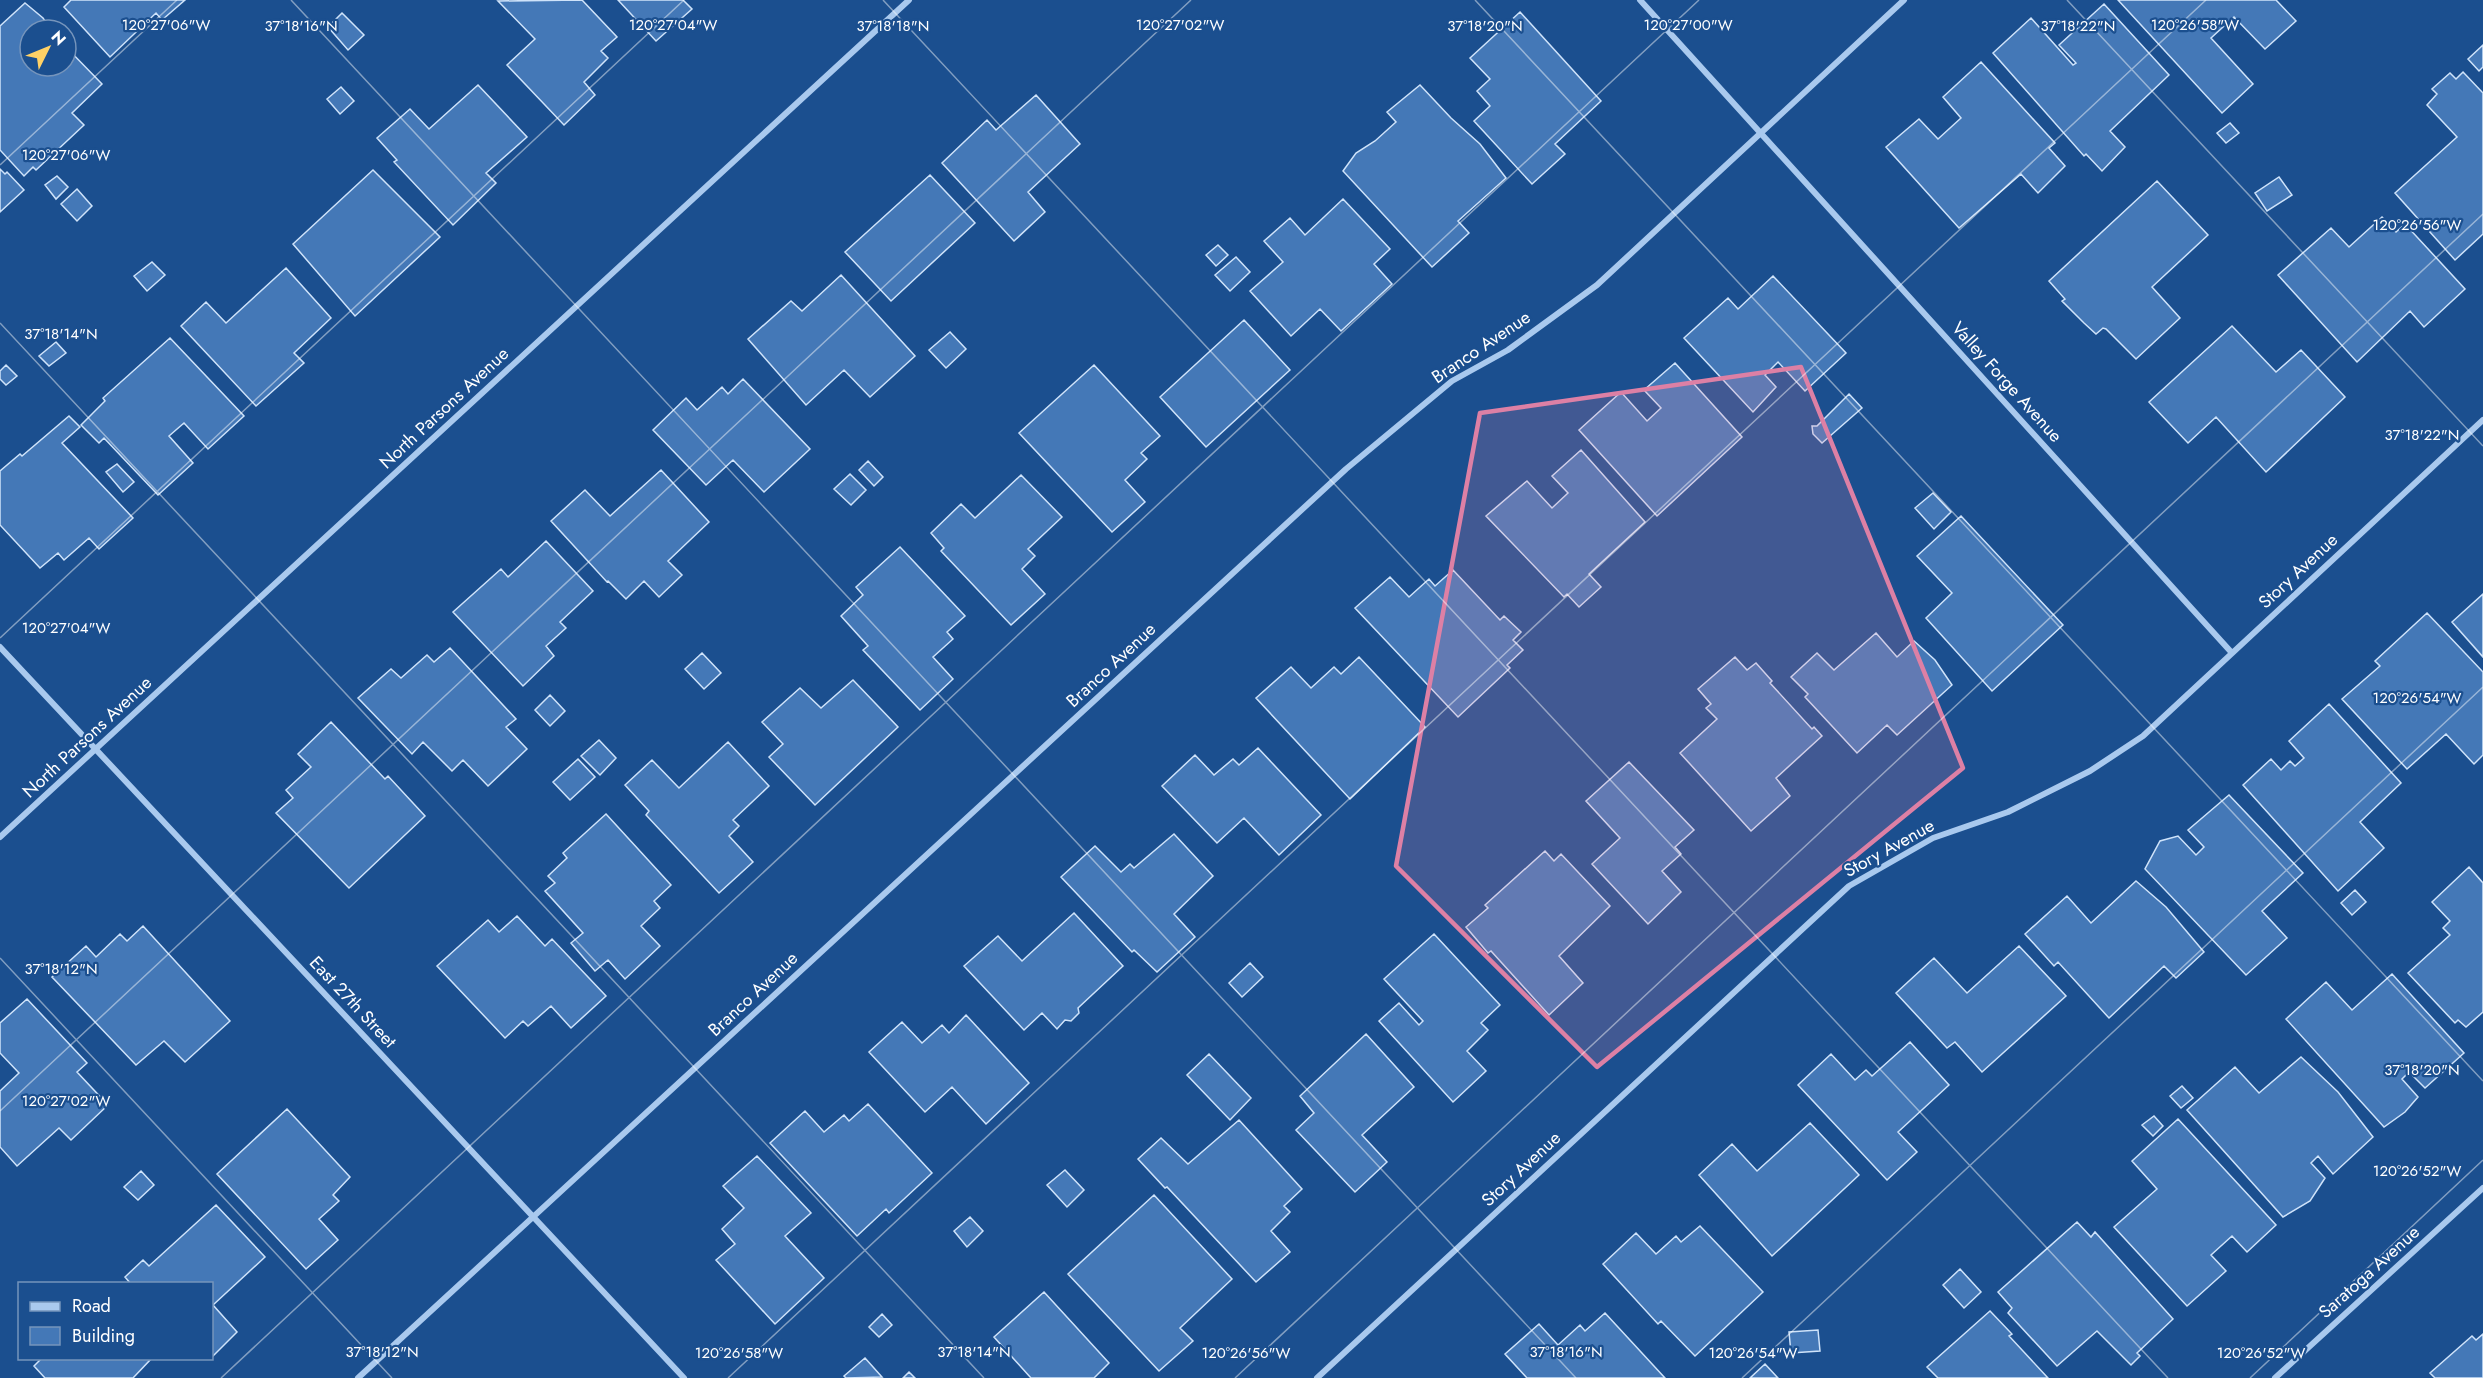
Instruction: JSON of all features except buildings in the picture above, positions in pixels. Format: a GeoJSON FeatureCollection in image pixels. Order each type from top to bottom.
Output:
{"type":"FeatureCollection","features":[{"type":"Feature","properties":{"kind":"street","name":"North Parsons Avenue"},"geometry":{"type":"LineString","coordinates":[[0,837],[909,0]]}},
{"type":"Feature","properties":{"kind":"street","name":"Valley Forge Avenue"},"geometry":{"type":"LineString","coordinates":[[1640,0],[2232,653]]}},
{"type":"Feature","properties":{"kind":"street","name":"Branco Avenue"},"geometry":{"type":"LineString","coordinates":[[358,1378],[1346,469],[1452,381],[1508,350],[1597,285],[1904,0]]}},
{"type":"Feature","properties":{"kind":"street","name":"Story Avenue"},"geometry":{"type":"LineString","coordinates":[[1317,1378],[1849,886],[1933,838],[2008,812],[2090,771],[2143,736],[2483,420]]}},
{"type":"Feature","properties":{"kind":"street","name":"East 27th Street"},"geometry":{"type":"LineString","coordinates":[[0,647],[684,1378]]}},
{"type":"Feature","properties":{"kind":"street","name":"Saratoga Avenue"},"geometry":{"type":"LineString","coordinates":[[2275,1378],[2483,1188]]}},
{"type":"Feature","properties":{"kind":"highlighted area"},"geometry":{"type":"Polygon","coordinates":[[[1801,367],[1963,768],[1597,1067],[1396,866],[1480,413],[1801,367]]]}}]}
